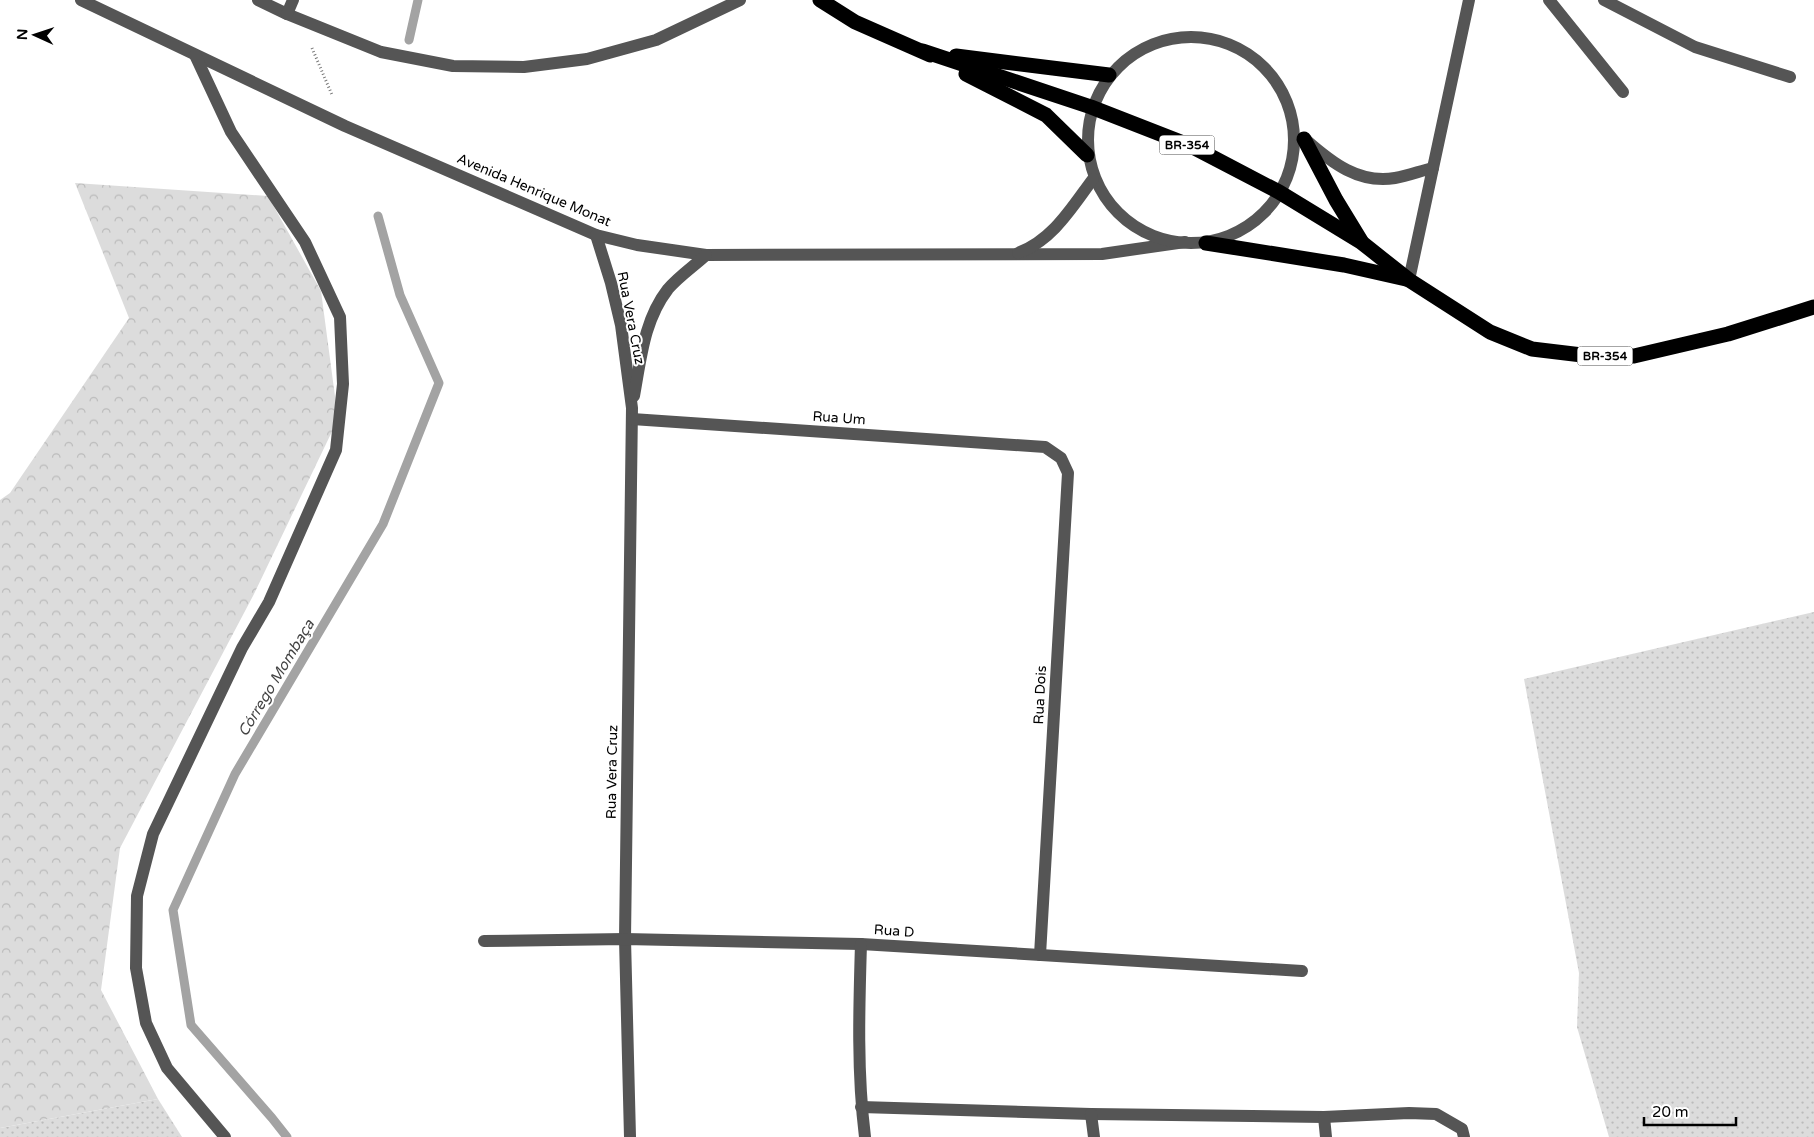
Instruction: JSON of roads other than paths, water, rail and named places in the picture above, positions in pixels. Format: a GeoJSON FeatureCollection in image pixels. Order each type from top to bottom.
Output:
{"type":"FeatureCollection","features":[{"type":"Feature","properties":{"kind":"highway","name":"BR-354"},"geometry":{"type":"LineString","coordinates":[[826,4],[855,22],[923,51],[1091,107],[1191,146],[1279,192],[1361,242],[1409,280],[1490,332],[1532,349],[1582,355],[1634,356],[1728,334],[1814,307]]}},
{"type":"Feature","properties":{"kind":"highway"},"geometry":{"type":"LineString","coordinates":[[923,51],[1109,75]]}},
{"type":"Feature","properties":{"kind":"highway"},"geometry":{"type":"LineString","coordinates":[[923,51],[1046,115],[1087,155]]}},
{"type":"Feature","properties":{"kind":"highway"},"geometry":{"type":"LineString","coordinates":[[1300,136],[1361,242]]}},
{"type":"Feature","properties":{"kind":"highway"},"geometry":{"type":"LineString","coordinates":[[1206,243],[1344,265],[1409,280]]}},
{"type":"Feature","properties":{"kind":"street","name":"Avenida Henrique Monat"},"geometry":{"type":"LineString","coordinates":[[81,0],[345,126],[596,235],[637,244],[706,255],[1011,255],[1102,254],[1185,242]]}},
{"type":"Feature","properties":{"kind":"street"},"geometry":{"type":"LineString","coordinates":[[258,0],[300,20],[381,52],[453,66],[524,67],[586,59],[656,40],[740,0]]}},
{"type":"Feature","properties":{"kind":"street"},"geometry":{"type":"LineString","coordinates":[[287,14],[292,0]]}},
{"type":"Feature","properties":{"kind":"street"},"geometry":{"type":"LineString","coordinates":[[1409,280],[1469,0]]}},
{"type":"Feature","properties":{"kind":"street"},"geometry":{"type":"LineString","coordinates":[[1549,0],[1623,92]]}},
{"type":"Feature","properties":{"kind":"street"},"geometry":{"type":"LineString","coordinates":[[1604,0],[1695,47],[1790,76]]}},
{"type":"Feature","properties":{"kind":"street"},"geometry":{"type":"LineString","coordinates":[[1300,136],[1287,179],[1265,211],[1248,226],[1228,237],[1194,244],[1163,236],[1123,213],[1107,197],[1093,178],[1089,167],[1085,139],[1091,107],[1109,75],[1132,54],[1160,42],[1190,38],[1221,42],[1249,55],[1272,76],[1288,102],[1300,136],[1328,160],[1359,176],[1377,180],[1395,178],[1433,168]]}},
{"type":"Feature","properties":{"kind":"street"},"geometry":{"type":"LineString","coordinates":[[195,54],[231,132],[305,242],[340,317],[343,384],[336,450],[269,602],[242,648],[153,834],[137,896],[136,968],[146,1024],[167,1068],[225,1137]]}},
{"type":"Feature","properties":{"kind":"street"},"geometry":{"type":"LineString","coordinates":[[1011,255],[1029,249],[1057,228],[1093,178]]}},
{"type":"Feature","properties":{"kind":"street","name":"Rua Vera Cruz"},"geometry":{"type":"LineString","coordinates":[[596,235],[611,283],[620,326],[632,414]]}},
{"type":"Feature","properties":{"kind":"street","name":"Rua Vera Cruz"},"geometry":{"type":"LineString","coordinates":[[630,1137],[625,939],[632,414],[643,341],[652,315],[669,288],[706,255]]}},
{"type":"Feature","properties":{"kind":"street","name":"Rua Um"},"geometry":{"type":"LineString","coordinates":[[632,414],[1045,447]]}},
{"type":"Feature","properties":{"kind":"street","name":"Rua Dois"},"geometry":{"type":"LineString","coordinates":[[1040,955],[1068,472],[1061,458],[1045,447]]}},
{"type":"Feature","properties":{"kind":"street","name":"Rua D"},"geometry":{"type":"LineString","coordinates":[[484,941],[625,939],[861,944],[1302,970]]}},
{"type":"Feature","properties":{"kind":"street"},"geometry":{"type":"LineString","coordinates":[[861,944],[859,1007],[861,1107],[864,1137]]}},
{"type":"Feature","properties":{"kind":"street"},"geometry":{"type":"LineString","coordinates":[[861,1107],[1091,1114],[1324,1118],[1408,1113],[1436,1114],[1462,1128],[1464,1137]]}},
{"type":"Feature","properties":{"kind":"street"},"geometry":{"type":"LineString","coordinates":[[1091,1114],[1094,1137]]}},
{"type":"Feature","properties":{"kind":"street"},"geometry":{"type":"LineString","coordinates":[[1324,1118],[1326,1137]]}},
{"type":"Feature","properties":{"kind":"waterway","name":"Córrego Mombaça"},"geometry":{"type":"LineString","coordinates":[[409,40],[418,0]]}},
{"type":"Feature","properties":{"kind":"waterway","name":"Córrego Mombaça"},"geometry":{"type":"LineString","coordinates":[[287,1137],[191,1025],[173,910],[235,774],[383,524],[439,383],[400,295],[378,216]]}}]}
